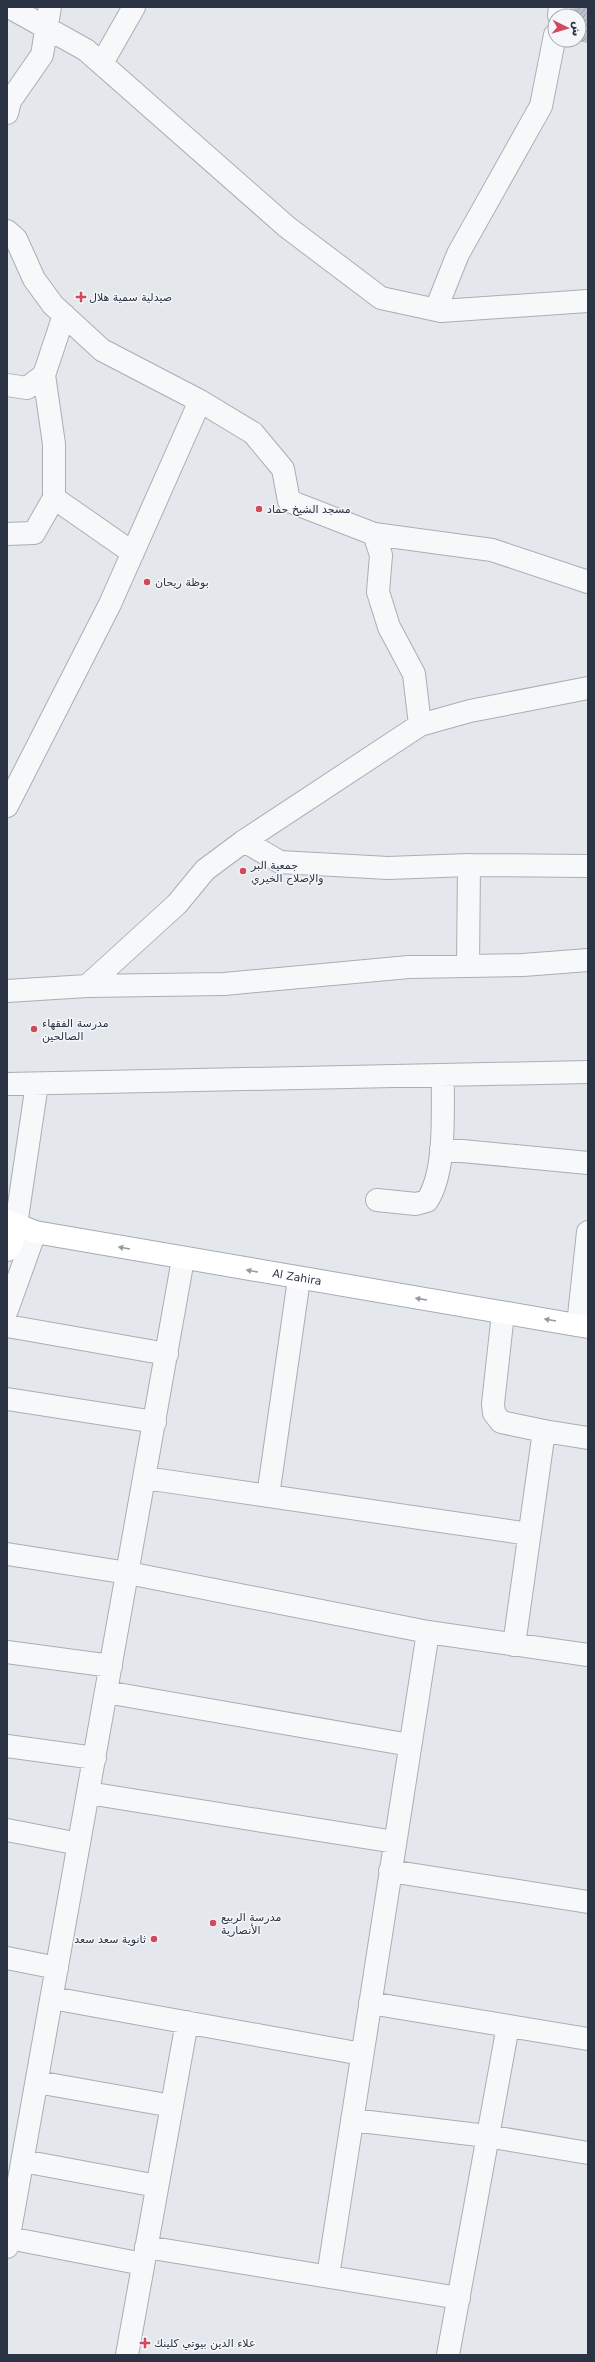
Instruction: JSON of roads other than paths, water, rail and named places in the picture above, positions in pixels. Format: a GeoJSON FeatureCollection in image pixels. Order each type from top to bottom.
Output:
{"type":"FeatureCollection","features":[{"type":"Feature","properties":{"kind":"main road"},"geometry":{"type":"LineString","coordinates":[[7,1250],[12,1243],[19,1226]]}},
{"type":"Feature","properties":{"kind":"main road","name":"Al Zahira"},"geometry":{"type":"LineString","coordinates":[[19,1226],[183,1259],[583,1326]]}},
{"type":"Feature","properties":{"kind":"street"},"geometry":{"type":"LineString","coordinates":[[9,7],[48,18],[102,63],[287,227],[381,298],[436,309],[588,301]]}},
{"type":"Feature","properties":{"kind":"street"},"geometry":{"type":"LineString","coordinates":[[102,63],[134,7]]}},
{"type":"Feature","properties":{"kind":"street"},"geometry":{"type":"LineString","coordinates":[[7,113],[10,101],[42,55],[48,18]]}},
{"type":"Feature","properties":{"kind":"street"},"geometry":{"type":"LineString","coordinates":[[436,309],[458,254],[541,106],[552,48]]}},
{"type":"Feature","properties":{"kind":"street"},"geometry":{"type":"LineString","coordinates":[[7,231],[16,238],[34,279],[53,305],[102,350],[200,401],[253,433],[283,469],[289,501],[374,534],[492,550],[588,582]]}},
{"type":"Feature","properties":{"kind":"street"},"geometry":{"type":"LineString","coordinates":[[7,534],[34,533],[54,498],[54,444],[44,375],[64,315]]}},
{"type":"Feature","properties":{"kind":"street"},"geometry":{"type":"LineString","coordinates":[[7,385],[27,388],[44,375]]}},
{"type":"Feature","properties":{"kind":"street"},"geometry":{"type":"LineString","coordinates":[[9,793],[110,604],[200,401]]}},
{"type":"Feature","properties":{"kind":"street"},"geometry":{"type":"LineString","coordinates":[[54,498],[133,553]]}},
{"type":"Feature","properties":{"kind":"street"},"geometry":{"type":"LineString","coordinates":[[374,534],[381,555],[378,592],[389,627],[414,674],[420,725]]}},
{"type":"Feature","properties":{"kind":"street"},"geometry":{"type":"LineString","coordinates":[[88,986],[177,904],[205,870],[244,842],[420,725],[470,711],[588,688]]}},
{"type":"Feature","properties":{"kind":"street"},"geometry":{"type":"LineString","coordinates":[[244,842],[280,862],[388,868],[469,865],[588,866]]}},
{"type":"Feature","properties":{"kind":"street"},"geometry":{"type":"LineString","coordinates":[[468,966],[469,865]]}},
{"type":"Feature","properties":{"kind":"street"},"geometry":{"type":"LineString","coordinates":[[7,991],[88,986],[224,984],[410,967],[468,966],[588,960]]}},
{"type":"Feature","properties":{"kind":"street"},"geometry":{"type":"LineString","coordinates":[[7,1084],[588,1072]]}},
{"type":"Feature","properties":{"kind":"street"},"geometry":{"type":"LineString","coordinates":[[377,1200],[416,1204],[427,1202],[434,1190],[441,1149],[443,1075]]}},
{"type":"Feature","properties":{"kind":"street"},"geometry":{"type":"LineString","coordinates":[[7,1310],[37,1084]]}},
{"type":"Feature","properties":{"kind":"street"},"geometry":{"type":"LineString","coordinates":[[441,1149],[588,1163]]}},
{"type":"Feature","properties":{"kind":"street"},"geometry":{"type":"LineString","coordinates":[[583,1326],[588,1232]]}},
{"type":"Feature","properties":{"kind":"street"},"geometry":{"type":"LineString","coordinates":[[183,1259],[8,2242],[145,2255],[328,2276],[459,2298]]}},
{"type":"Feature","properties":{"kind":"street"},"geometry":{"type":"LineString","coordinates":[[268,1496],[299,1278]]}},
{"type":"Feature","properties":{"kind":"street"},"geometry":{"type":"LineString","coordinates":[[503,1312],[493,1404],[494,1413],[501,1422],[544,1432],[588,1438]]}},
{"type":"Feature","properties":{"kind":"street"},"geometry":{"type":"LineString","coordinates":[[7,1326],[167,1354]]}},
{"type":"Feature","properties":{"kind":"street"},"geometry":{"type":"LineString","coordinates":[[7,1399],[155,1422]]}},
{"type":"Feature","properties":{"kind":"street"},"geometry":{"type":"LineString","coordinates":[[514,1645],[544,1432]]}},
{"type":"Feature","properties":{"kind":"street"},"geometry":{"type":"LineString","coordinates":[[145,1478],[529,1534]]}},
{"type":"Feature","properties":{"kind":"street"},"geometry":{"type":"LineString","coordinates":[[7,1554],[128,1573],[428,1632],[588,1656]]}},
{"type":"Feature","properties":{"kind":"street"},"geometry":{"type":"LineString","coordinates":[[328,2276],[428,1632]]}},
{"type":"Feature","properties":{"kind":"street"},"geometry":{"type":"LineString","coordinates":[[7,1652],[111,1666]]}},
{"type":"Feature","properties":{"kind":"street"},"geometry":{"type":"LineString","coordinates":[[106,1692],[410,1745]]}},
{"type":"Feature","properties":{"kind":"street"},"geometry":{"type":"LineString","coordinates":[[7,1746],[95,1758]]}},
{"type":"Feature","properties":{"kind":"street"},"geometry":{"type":"LineString","coordinates":[[88,1793],[395,1842]]}},
{"type":"Feature","properties":{"kind":"street"},"geometry":{"type":"LineString","coordinates":[[7,1830],[79,1844]]}},
{"type":"Feature","properties":{"kind":"street"},"geometry":{"type":"LineString","coordinates":[[390,1871],[588,1902]]}},
{"type":"Feature","properties":{"kind":"street"},"geometry":{"type":"LineString","coordinates":[[7,1958],[57,1968]]}},
{"type":"Feature","properties":{"kind":"street"},"geometry":{"type":"LineString","coordinates":[[52,1998],[362,2054]]}},
{"type":"Feature","properties":{"kind":"street"},"geometry":{"type":"LineString","coordinates":[[370,2003],[588,2039]]}},
{"type":"Feature","properties":{"kind":"street"},"geometry":{"type":"LineString","coordinates":[[126,2355],[187,2022]]}},
{"type":"Feature","properties":{"kind":"street"},"geometry":{"type":"LineString","coordinates":[[448,2355],[508,2026]]}},
{"type":"Feature","properties":{"kind":"street"},"geometry":{"type":"LineString","coordinates":[[37,2082],[172,2106]]}},
{"type":"Feature","properties":{"kind":"street"},"geometry":{"type":"LineString","coordinates":[[352,2120],[487,2136],[588,2153]]}},
{"type":"Feature","properties":{"kind":"street"},"geometry":{"type":"LineString","coordinates":[[23,2161],[157,2186]]}},
{"type":"Feature","properties":{"kind":"place","name":"صيدلية سمية هلال"},"geometry":{"type":"Point","coordinates":[81,297]}},
{"type":"Feature","properties":{"kind":"place","name":"مسجد الشيخ حماد"},"geometry":{"type":"Point","coordinates":[259,509]}},
{"type":"Feature","properties":{"kind":"place","name":"بوظة ريحان"},"geometry":{"type":"Point","coordinates":[147,582]}},
{"type":"Feature","properties":{"kind":"place","name":"جمعية البر والإصلاح الخيري"},"geometry":{"type":"Point","coordinates":[243,871]}},
{"type":"Feature","properties":{"kind":"place","name":"مدرسة الفقهاء الصالحين"},"geometry":{"type":"Point","coordinates":[34,1029]}},
{"type":"Feature","properties":{"kind":"place","name":"مدرسة الربيع الأنصارية"},"geometry":{"type":"Point","coordinates":[213,1923]}},
{"type":"Feature","properties":{"kind":"place","name":"ثانوية سعد سعد"},"geometry":{"type":"Point","coordinates":[154,1939]}},
{"type":"Feature","properties":{"kind":"place","name":"علاء الدين بيوتي كلينك"},"geometry":{"type":"Point","coordinates":[145,2343]}}]}
